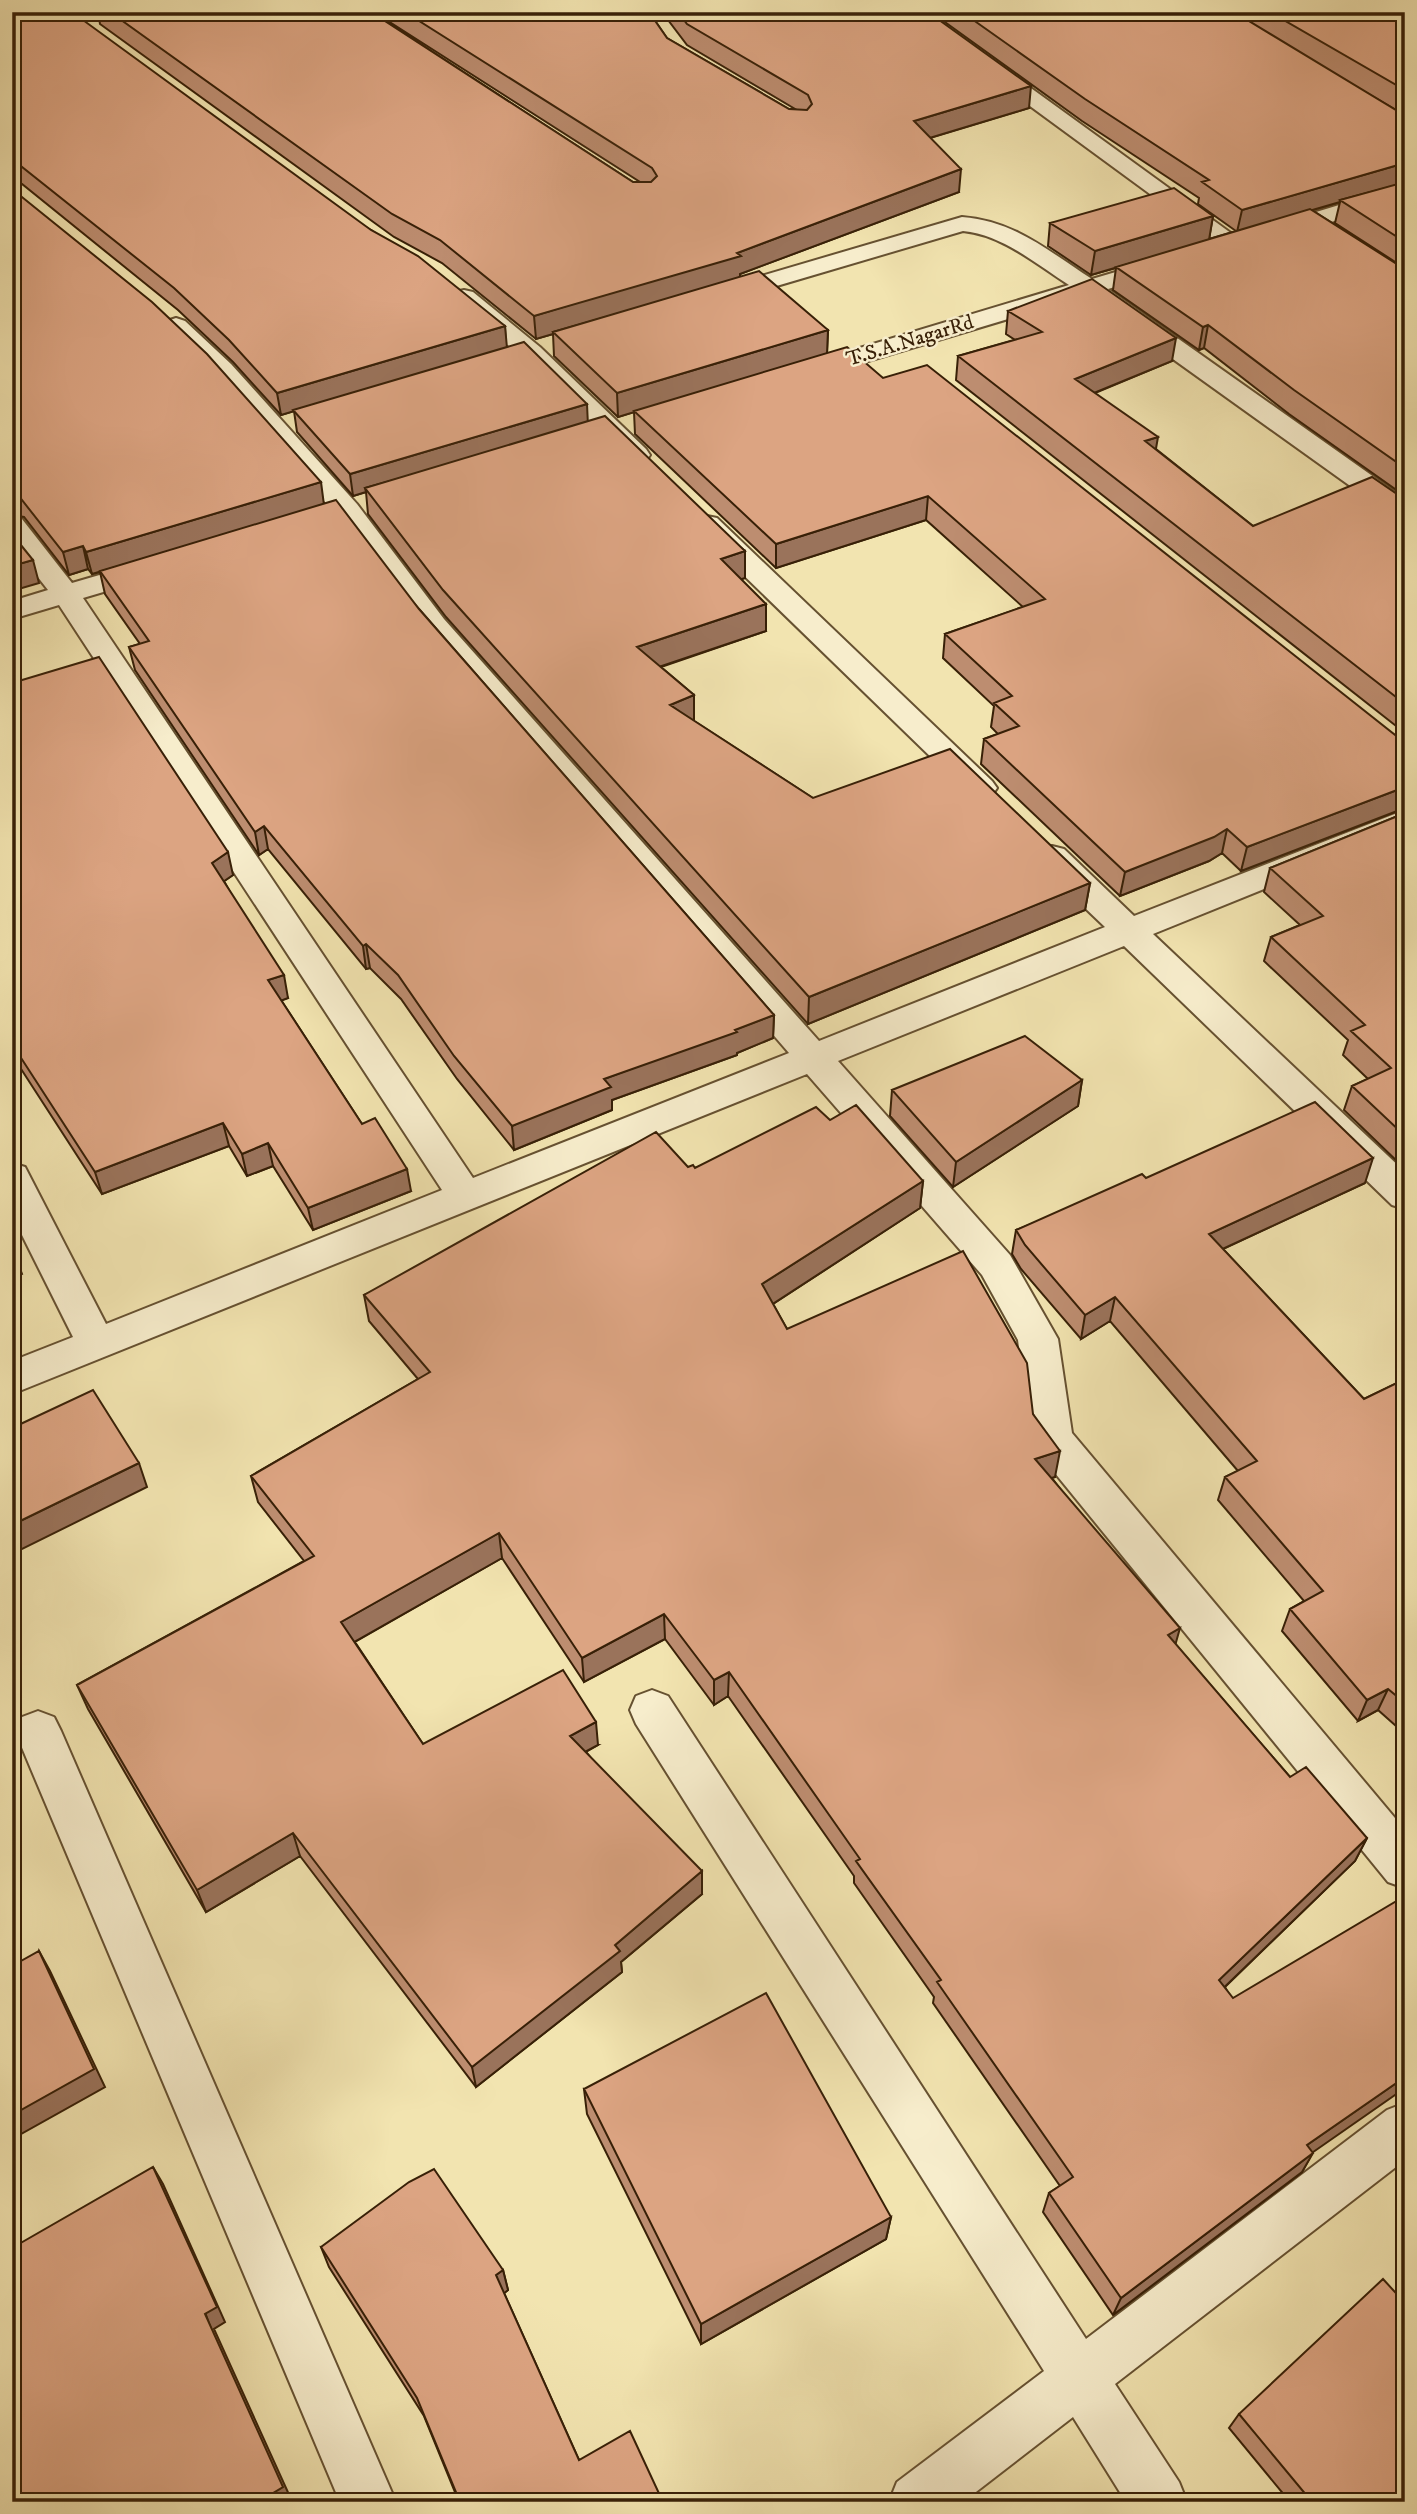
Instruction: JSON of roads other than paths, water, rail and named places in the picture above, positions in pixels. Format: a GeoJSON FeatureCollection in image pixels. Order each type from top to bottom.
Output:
{"type":"FeatureCollection","features":[{"type":"Feature","properties":{"kind":"street"},"geometry":{"type":"LineString","coordinates":[[912,12],[1234,244]]}},
{"type":"Feature","properties":{"kind":"street"},"geometry":{"type":"LineString","coordinates":[[12,33],[68,13],[89,29]]}},
{"type":"Feature","properties":{"kind":"street"},"geometry":{"type":"LineString","coordinates":[[1208,252],[1234,244],[1320,228],[1405,192]]}},
{"type":"Feature","properties":{"kind":"street"},"geometry":{"type":"LineString","coordinates":[[701,302],[962,224],[986,226],[1009,236],[1087,287],[1405,512]]}},
{"type":"Feature","properties":{"kind":"street","name":"T.S.A.NagarRd"},"geometry":{"type":"LineString","coordinates":[[790,377],[903,355],[1087,287],[1181,260]]}},
{"type":"Feature","properties":{"kind":"street"},"geometry":{"type":"LineString","coordinates":[[441,278],[531,352],[660,479]]}},
{"type":"Feature","properties":{"kind":"street"},"geometry":{"type":"LineString","coordinates":[[156,308],[287,424],[346,510],[434,625],[996,1265],[1038,1339],[1052,1439],[1405,1866]]}},
{"type":"Feature","properties":{"kind":"street"},"geometry":{"type":"LineString","coordinates":[[505,360],[557,345]]}},
{"type":"Feature","properties":{"kind":"street"},"geometry":{"type":"LineString","coordinates":[[690,508],[998,806]]}},
{"type":"Feature","properties":{"kind":"street"},"geometry":{"type":"LineString","coordinates":[[12,525],[66,594],[465,1195]]}},
{"type":"Feature","properties":{"kind":"street"},"geometry":{"type":"LineString","coordinates":[[12,610],[173,562]]}},
{"type":"Feature","properties":{"kind":"street"},"geometry":{"type":"LineString","coordinates":[[12,1378],[96,1342],[1405,820]]}},
{"type":"Feature","properties":{"kind":"street"},"geometry":{"type":"LineString","coordinates":[[1028,834],[1405,1195]]}},
{"type":"Feature","properties":{"kind":"street"},"geometry":{"type":"LineString","coordinates":[[12,1177],[96,1342]]}},
{"type":"Feature","properties":{"kind":"street"},"geometry":{"type":"LineString","coordinates":[[652,1710],[1160,2502]]}},
{"type":"Feature","properties":{"kind":"street"},"geometry":{"type":"LineString","coordinates":[[38,1731],[368,2502]]}},
{"type":"Feature","properties":{"kind":"street"},"geometry":{"type":"LineString","coordinates":[[916,2502],[1405,2128]]}}]}
